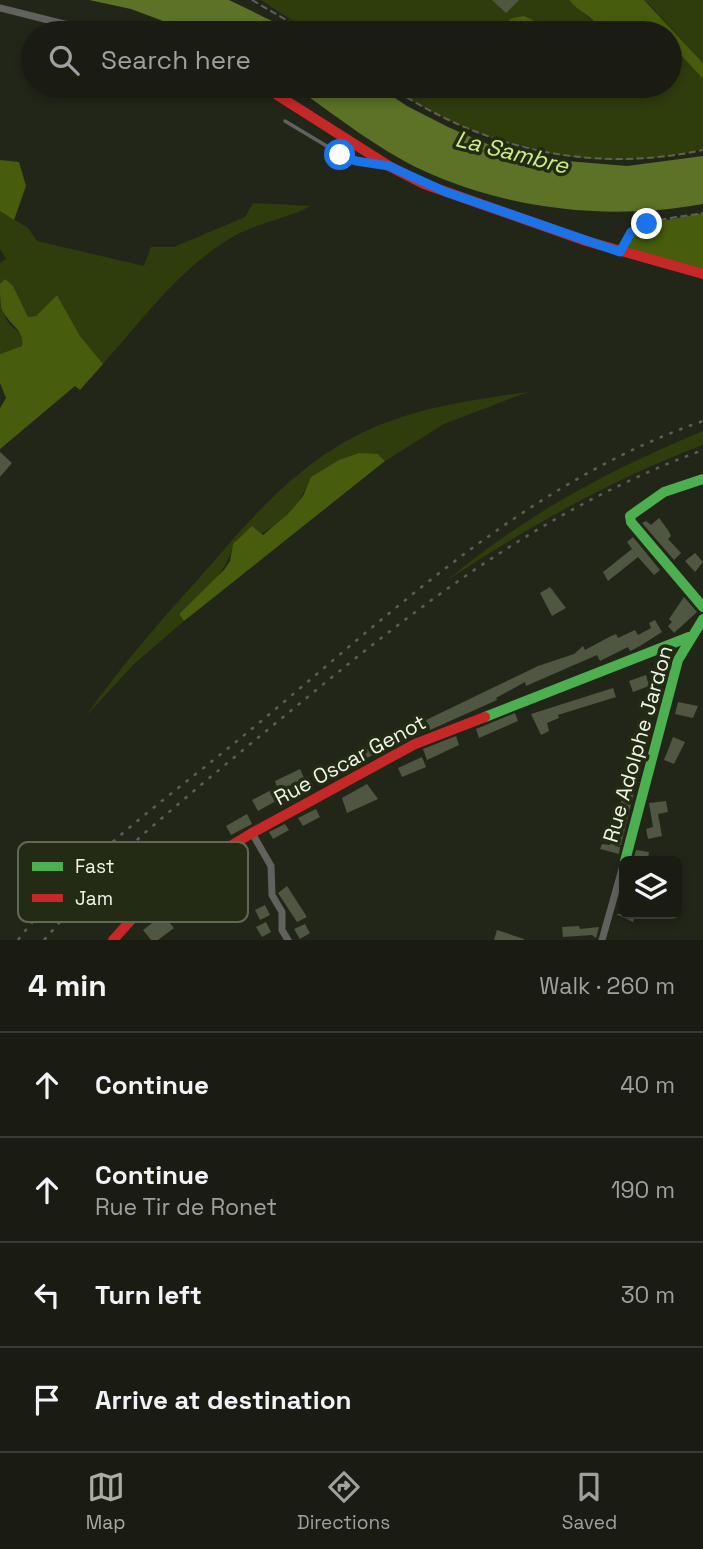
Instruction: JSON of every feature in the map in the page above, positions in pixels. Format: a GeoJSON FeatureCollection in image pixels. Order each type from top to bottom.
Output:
{"type":"FeatureCollection","features":[{"type":"Feature","properties":{"kind":"street"},"geometry":{"type":"LineString","coordinates":[[0,8],[52,21]]}},
{"type":"Feature","properties":{"kind":"street"},"geometry":{"type":"LineString","coordinates":[[282,98],[389,166],[446,192],[620,252],[703,274]]}},
{"type":"Feature","properties":{"kind":"street"},"geometry":{"type":"LineString","coordinates":[[703,479],[679,483],[645,503],[630,516],[631,522],[703,607]]}},
{"type":"Feature","properties":{"kind":"street"},"geometry":{"type":"LineString","coordinates":[[689,637],[703,619]]}},
{"type":"Feature","properties":{"kind":"street","name":"Rue Oscar Genot"},"geometry":{"type":"LineString","coordinates":[[237,842],[415,744],[689,637]]}},
{"type":"Feature","properties":{"kind":"street","name":"Rue Adolphe Jardon"},"geometry":{"type":"LineString","coordinates":[[626,856],[678,660],[689,637]]}},
{"type":"Feature","properties":{"kind":"street"},"geometry":{"type":"LineString","coordinates":[[252,833],[271,866],[272,895],[282,912],[282,930],[288,940]]}},
{"type":"Feature","properties":{"kind":"street","name":"Rue Adolphe Jardon"},"geometry":{"type":"LineString","coordinates":[[602,940],[619,880]]}},
{"type":"Feature","properties":{"kind":"street","name":"Rue Oscar Genot"},"geometry":{"type":"LineString","coordinates":[[113,940],[129,922]]}},
{"type":"Feature","properties":{"kind":"lane"},"geometry":{"type":"LineString","coordinates":[[285,121],[340,155],[356,161],[389,166]]}},
{"type":"Feature","properties":{"kind":"path"},"geometry":{"type":"LineString","coordinates":[[252,0],[288,21]]}},
{"type":"Feature","properties":{"kind":"path"},"geometry":{"type":"LineString","coordinates":[[407,98],[472,132],[544,153],[581,158],[638,160],[703,150]]}},
{"type":"Feature","properties":{"kind":"path"},"geometry":{"type":"LineString","coordinates":[[620,252],[631,232],[647,224],[703,213]]}},
{"type":"Feature","properties":{"kind":"shaded area"},"geometry":{"type":"Polygon","coordinates":[[[261,0],[569,0],[592,21],[533,20],[293,21],[261,0]]]}},
{"type":"Feature","properties":{"kind":"shaded area"},"geometry":{"type":"Polygon","coordinates":[[[569,0],[644,0],[664,21],[593,21],[569,0]]]}},
{"type":"Feature","properties":{"kind":"shaded area"},"geometry":{"type":"Polygon","coordinates":[[[644,0],[703,0],[703,63],[682,40],[682,21],[665,21],[644,0]]]}},
{"type":"Feature","properties":{"kind":"shaded area"},"geometry":{"type":"Polygon","coordinates":[[[524,16],[534,21],[508,21],[524,16]]]}},
{"type":"Feature","properties":{"kind":"shaded area"},"geometry":{"type":"Polygon","coordinates":[[[682,41],[703,63],[703,79],[682,56],[682,41]]]}},
{"type":"Feature","properties":{"kind":"shaded area"},"geometry":{"type":"Polygon","coordinates":[[[682,56],[703,79],[703,149],[662,157],[621,160],[539,152],[500,141],[424,108],[408,98],[682,98],[682,56]]]}},
{"type":"Feature","properties":{"kind":"shaded area"},"geometry":{"type":"Polygon","coordinates":[[[0,160],[19,162],[26,186],[14,220],[0,211],[0,160]]]}},
{"type":"Feature","properties":{"kind":"shaded area"},"geometry":{"type":"Polygon","coordinates":[[[253,203],[310,206],[240,233],[201,259],[166,292],[103,364],[80,336],[57,295],[36,316],[27,317],[5,279],[0,284],[0,263],[6,259],[0,249],[0,211],[28,228],[37,241],[144,266],[151,247],[174,247],[245,217],[253,203]]]}},
{"type":"Feature","properties":{"kind":"shaded area"},"geometry":{"type":"Polygon","coordinates":[[[703,213],[703,272],[619,252],[631,232],[647,224],[703,213]]]}},
{"type":"Feature","properties":{"kind":"shaded area"},"geometry":{"type":"Polygon","coordinates":[[[5,279],[13,286],[28,317],[36,316],[57,295],[80,336],[103,364],[80,390],[75,386],[0,449],[0,408],[6,398],[0,383],[0,354],[22,346],[21,335],[1,307],[0,284],[5,279]]]}},
{"type":"Feature","properties":{"kind":"shaded area"},"geometry":{"type":"Polygon","coordinates":[[[0,305],[8,322],[21,335],[23,341],[22,346],[0,354],[0,305]]]}},
{"type":"Feature","properties":{"kind":"shaded area"},"geometry":{"type":"Polygon","coordinates":[[[528,392],[444,424],[385,461],[378,454],[311,477],[298,502],[281,521],[247,540],[233,544],[219,574],[179,614],[184,621],[134,664],[86,716],[141,644],[238,534],[297,475],[319,458],[368,430],[407,415],[446,405],[528,392]]]}},
{"type":"Feature","properties":{"kind":"shaded area"},"geometry":{"type":"Polygon","coordinates":[[[703,431],[703,445],[604,488],[510,540],[449,579],[508,534],[570,495],[635,461],[703,431]]]}},
{"type":"Feature","properties":{"kind":"shaded area"},"geometry":{"type":"Polygon","coordinates":[[[359,453],[378,454],[385,461],[184,621],[179,614],[224,570],[230,561],[233,544],[252,526],[263,535],[288,514],[303,496],[311,477],[339,460],[359,453]]]}},
{"type":"Feature","properties":{"kind":"water"},"geometry":{"type":"Polygon","coordinates":[[[89,0],[229,0],[272,21],[163,21],[131,9],[89,0]]]}},
{"type":"Feature","properties":{"kind":"water","name":"La Sambre"},"geometry":{"type":"Polygon","coordinates":[[[310,98],[395,98],[448,127],[492,146],[543,159],[627,166],[703,156],[703,204],[668,209],[596,211],[524,203],[455,184],[405,162],[310,98]]]}},
{"type":"Feature","properties":{"kind":"building"},"geometry":{"type":"Polygon","coordinates":[[[492,0],[519,0],[506,13],[492,0]]]}},
{"type":"Feature","properties":{"kind":"building"},"geometry":{"type":"Polygon","coordinates":[[[0,452],[12,463],[0,477],[0,452]]]}},
{"type":"Feature","properties":{"kind":"building"},"geometry":{"type":"Polygon","coordinates":[[[659,518],[671,536],[668,539],[681,553],[674,560],[642,523],[646,521],[651,525],[659,518]]]}},
{"type":"Feature","properties":{"kind":"building"},"geometry":{"type":"Polygon","coordinates":[[[633,537],[660,570],[654,575],[638,557],[608,581],[603,572],[632,549],[627,542],[633,537]]]}},
{"type":"Feature","properties":{"kind":"building"},"geometry":{"type":"Polygon","coordinates":[[[695,553],[703,562],[695,572],[685,561],[695,553]]]}},
{"type":"Feature","properties":{"kind":"building"},"geometry":{"type":"Polygon","coordinates":[[[550,587],[566,608],[552,616],[540,593],[550,587]]]}},
{"type":"Feature","properties":{"kind":"building"},"geometry":{"type":"Polygon","coordinates":[[[684,597],[697,612],[674,633],[668,626],[672,622],[669,619],[684,597]]]}},
{"type":"Feature","properties":{"kind":"building"},"geometry":{"type":"Polygon","coordinates":[[[655,620],[662,632],[630,651],[628,647],[600,661],[597,655],[526,686],[525,682],[496,698],[497,700],[430,730],[426,720],[538,666],[574,654],[583,646],[585,650],[616,634],[618,638],[635,630],[638,635],[651,628],[649,623],[655,620]]]}},
{"type":"Feature","properties":{"kind":"building"},"geometry":{"type":"Polygon","coordinates":[[[646,675],[649,686],[633,692],[629,681],[646,675]]]}},
{"type":"Feature","properties":{"kind":"building"},"geometry":{"type":"Polygon","coordinates":[[[613,688],[616,697],[558,715],[559,718],[547,723],[549,731],[541,735],[531,714],[613,688]]]}},
{"type":"Feature","properties":{"kind":"building"},"geometry":{"type":"Polygon","coordinates":[[[678,702],[698,706],[693,718],[675,714],[678,702]]]}},
{"type":"Feature","properties":{"kind":"building"},"geometry":{"type":"Polygon","coordinates":[[[515,713],[518,721],[479,738],[476,729],[515,713]]]}},
{"type":"Feature","properties":{"kind":"building"},"geometry":{"type":"Polygon","coordinates":[[[638,726],[651,729],[646,746],[634,742],[638,726]]]}},
{"type":"Feature","properties":{"kind":"building"},"geometry":{"type":"Polygon","coordinates":[[[405,730],[409,738],[356,763],[333,780],[328,771],[347,761],[346,757],[381,744],[379,740],[405,730]]]}},
{"type":"Feature","properties":{"kind":"building"},"geometry":{"type":"Polygon","coordinates":[[[456,736],[459,745],[427,760],[423,749],[456,736]]]}},
{"type":"Feature","properties":{"kind":"building"},"geometry":{"type":"Polygon","coordinates":[[[673,737],[685,742],[674,764],[664,760],[673,737]]]}},
{"type":"Feature","properties":{"kind":"building"},"geometry":{"type":"Polygon","coordinates":[[[630,756],[642,760],[621,845],[614,846],[620,847],[619,854],[600,849],[602,844],[610,845],[614,829],[616,830],[630,756]]]}},
{"type":"Feature","properties":{"kind":"building"},"geometry":{"type":"Polygon","coordinates":[[[422,757],[426,767],[402,777],[398,768],[422,757]]]}},
{"type":"Feature","properties":{"kind":"building"},"geometry":{"type":"Polygon","coordinates":[[[300,769],[305,780],[281,792],[283,797],[258,811],[252,800],[277,787],[275,781],[300,769]]]}},
{"type":"Feature","properties":{"kind":"building"},"geometry":{"type":"Polygon","coordinates":[[[367,784],[378,799],[347,813],[342,798],[367,784]]]}},
{"type":"Feature","properties":{"kind":"building"},"geometry":{"type":"Polygon","coordinates":[[[666,801],[668,812],[658,814],[662,836],[648,839],[646,829],[653,827],[649,803],[666,801]]]}},
{"type":"Feature","properties":{"kind":"building"},"geometry":{"type":"Polygon","coordinates":[[[316,809],[320,817],[303,826],[298,818],[316,809]]]}},
{"type":"Feature","properties":{"kind":"building"},"geometry":{"type":"Polygon","coordinates":[[[247,814],[252,824],[231,835],[226,826],[247,814]]]}},
{"type":"Feature","properties":{"kind":"building"},"geometry":{"type":"Polygon","coordinates":[[[285,824],[289,830],[273,839],[269,832],[285,824]]]}},
{"type":"Feature","properties":{"kind":"building"},"geometry":{"type":"Polygon","coordinates":[[[636,850],[649,852],[648,856],[634,856],[636,850]]]}},
{"type":"Feature","properties":{"kind":"building"},"geometry":{"type":"Polygon","coordinates":[[[287,886],[307,917],[297,922],[278,893],[287,886]]]}},
{"type":"Feature","properties":{"kind":"building"},"geometry":{"type":"Polygon","coordinates":[[[265,905],[270,915],[260,920],[255,910],[265,905]]]}},
{"type":"Feature","properties":{"kind":"building"},"geometry":{"type":"Polygon","coordinates":[[[154,922],[169,922],[174,928],[158,940],[151,940],[143,930],[154,922]]]}},
{"type":"Feature","properties":{"kind":"building"},"geometry":{"type":"Polygon","coordinates":[[[266,922],[271,932],[262,937],[256,927],[266,922]]]}},
{"type":"Feature","properties":{"kind":"building"},"geometry":{"type":"Polygon","coordinates":[[[305,924],[310,933],[300,939],[294,929],[305,924]]]}},
{"type":"Feature","properties":{"kind":"building"},"geometry":{"type":"Polygon","coordinates":[[[579,926],[580,929],[599,927],[596,938],[592,935],[563,937],[562,927],[579,926]]]}},
{"type":"Feature","properties":{"kind":"building"},"geometry":{"type":"Polygon","coordinates":[[[497,930],[524,939],[524,940],[494,940],[497,930]]]}},
{"type":"Feature","properties":{"kind":"railway"},"geometry":{"type":"LineString","coordinates":[[112,842],[404,602],[516,517],[576,480],[638,448],[703,421]]}},
{"type":"Feature","properties":{"kind":"railway"},"geometry":{"type":"LineString","coordinates":[[135,842],[350,662],[444,591],[542,527],[594,498],[703,450]]}},
{"type":"Feature","properties":{"kind":"railway"},"geometry":{"type":"LineString","coordinates":[[18,940],[33,922]]}},
{"type":"Feature","properties":{"kind":"railway"},"geometry":{"type":"LineString","coordinates":[[44,940],[60,922]]}},
{"type":"Feature","properties":{"kind":"traffic: fast"},"geometry":{"type":"LineString","coordinates":[[703,479],[664,492],[630,516],[631,522],[703,607]]}},
{"type":"Feature","properties":{"kind":"traffic: fast"},"geometry":{"type":"LineString","coordinates":[[626,856],[678,660],[703,619]]}},
{"type":"Feature","properties":{"kind":"traffic: fast"},"geometry":{"type":"LineString","coordinates":[[485,717],[689,637]]}},
{"type":"Feature","properties":{"kind":"traffic: jam"},"geometry":{"type":"LineString","coordinates":[[282,98],[389,166],[424,184],[586,241],[703,274]]}},
{"type":"Feature","properties":{"kind":"traffic: jam"},"geometry":{"type":"LineString","coordinates":[[237,842],[415,744],[485,717]]}},
{"type":"Feature","properties":{"kind":"traffic: jam"},"geometry":{"type":"LineString","coordinates":[[113,940],[129,922]]}},
{"type":"Feature","properties":{"kind":"route"},"geometry":{"type":"LineString","coordinates":[[340,155],[356,161],[389,166],[424,184],[620,252],[622,244],[631,232],[647,224]]}}]}
